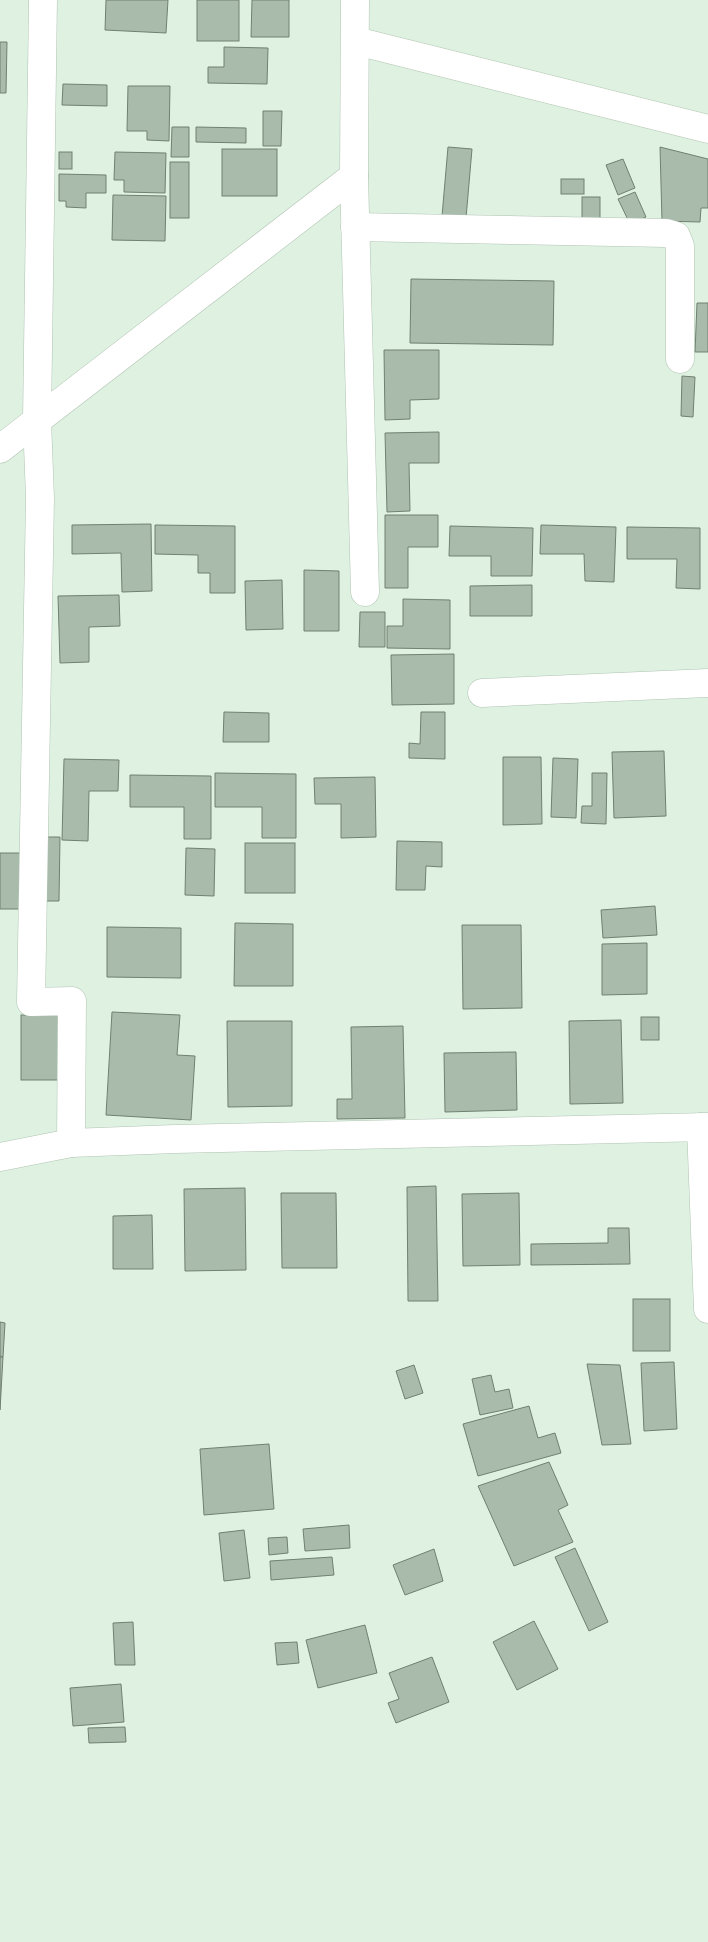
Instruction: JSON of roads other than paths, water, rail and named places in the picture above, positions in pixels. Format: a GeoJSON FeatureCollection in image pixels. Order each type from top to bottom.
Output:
{"type":"FeatureCollection","features":[{"type":"Feature","properties":{"kind":"street"},"geometry":{"type":"LineString","coordinates":[[43,0],[37,420],[40,498],[31,1002],[72,1001],[71,1143]]}},
{"type":"Feature","properties":{"kind":"street"},"geometry":{"type":"LineString","coordinates":[[355,0],[354,176],[365,592]]}},
{"type":"Feature","properties":{"kind":"street"},"geometry":{"type":"LineString","coordinates":[[356,41],[708,130]]}},
{"type":"Feature","properties":{"kind":"street"},"geometry":{"type":"LineString","coordinates":[[0,449],[354,176]]}},
{"type":"Feature","properties":{"kind":"street"},"geometry":{"type":"LineString","coordinates":[[355,227],[666,233],[676,236],[680,246],[680,358]]}},
{"type":"Feature","properties":{"kind":"street"},"geometry":{"type":"LineString","coordinates":[[482,692],[708,683]]}},
{"type":"Feature","properties":{"kind":"street"},"geometry":{"type":"LineString","coordinates":[[0,1157],[71,1143],[204,1138],[705,1127],[708,1309]]}}]}
